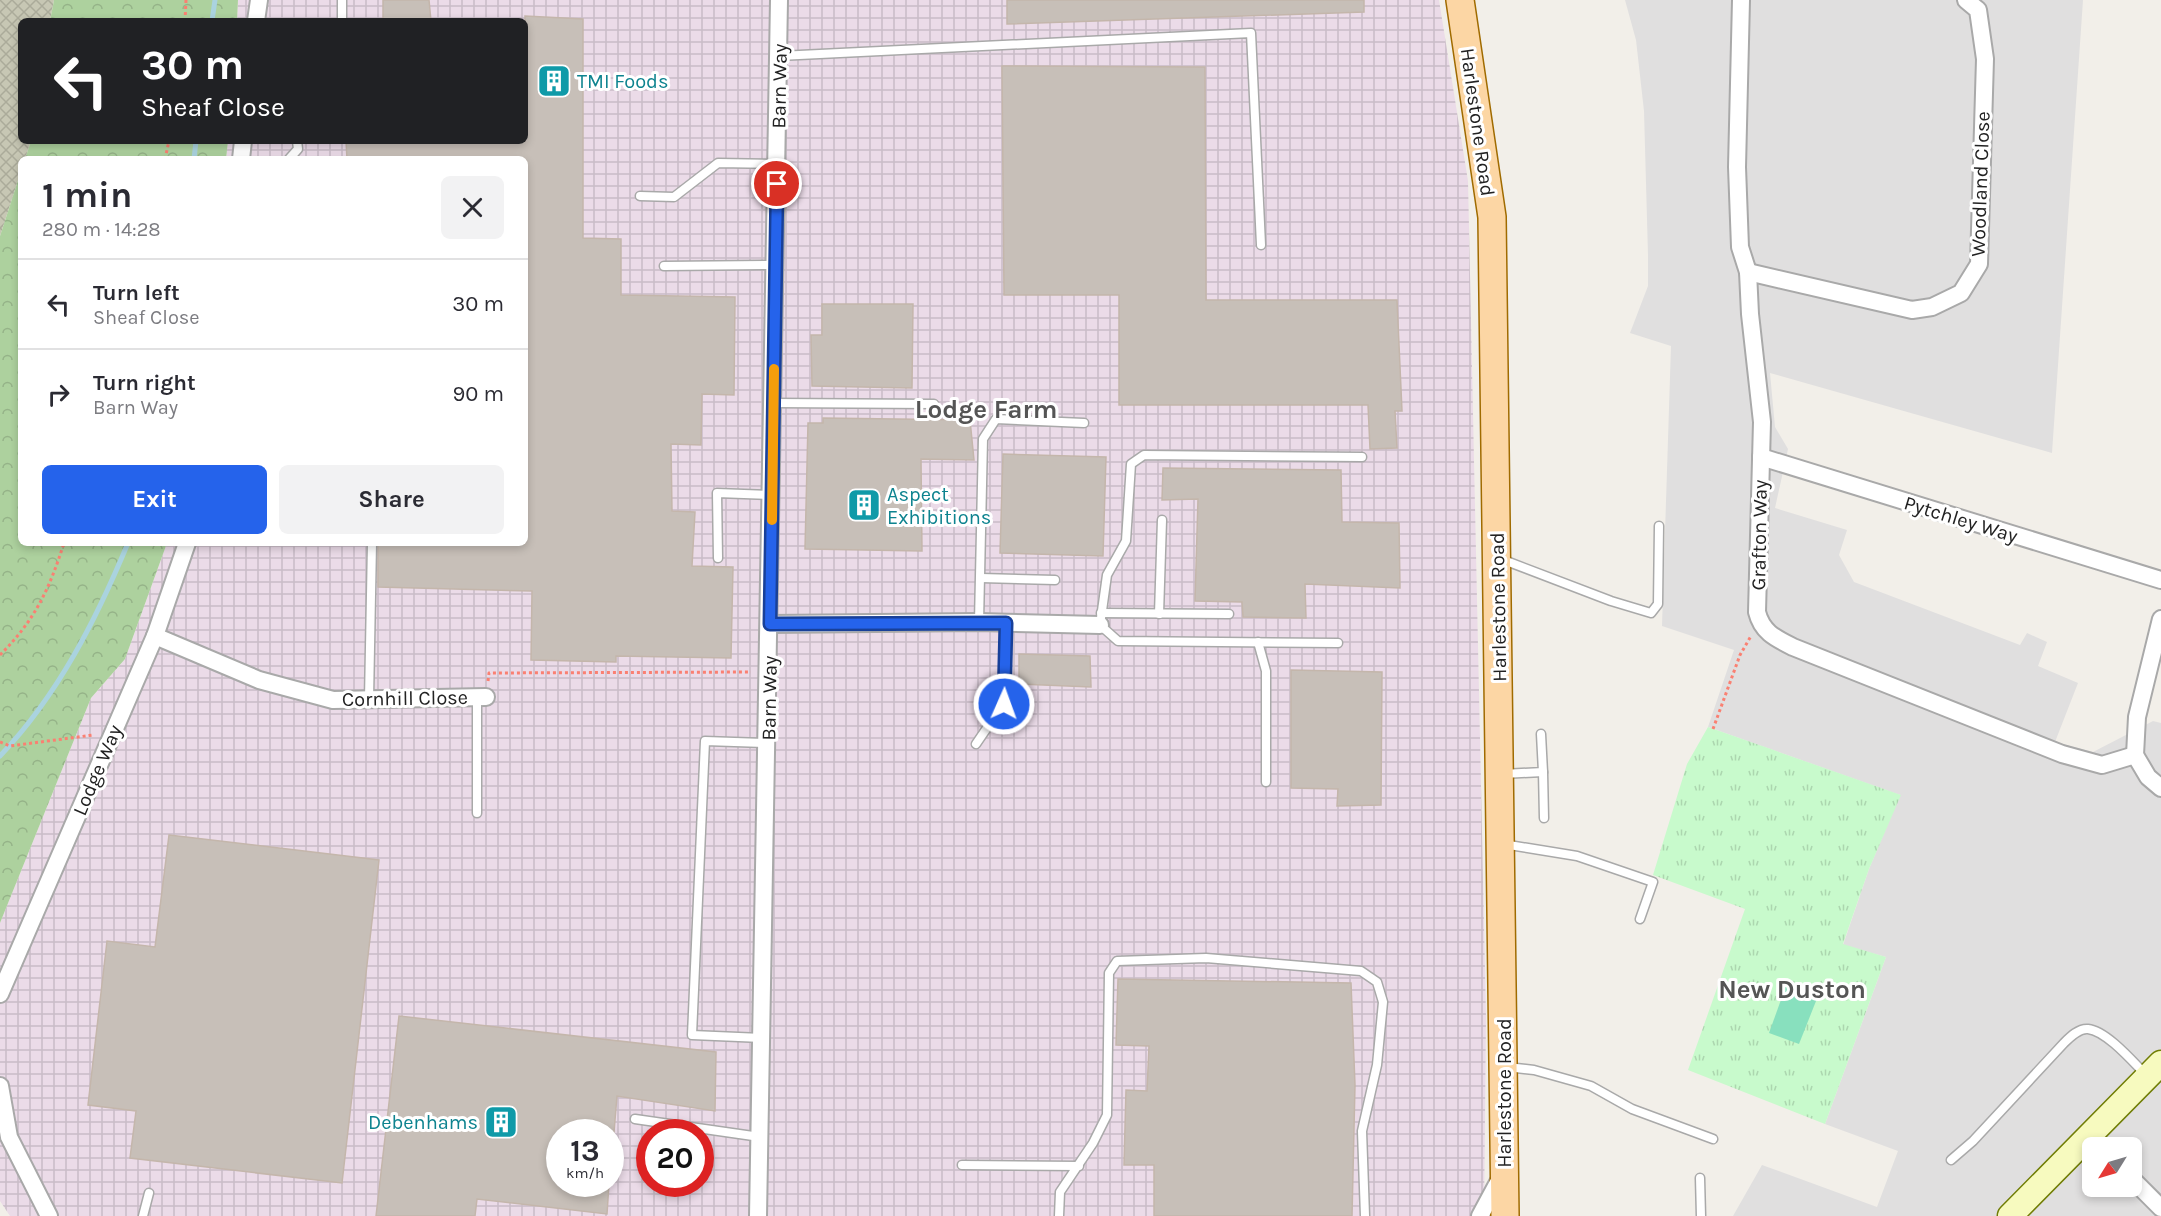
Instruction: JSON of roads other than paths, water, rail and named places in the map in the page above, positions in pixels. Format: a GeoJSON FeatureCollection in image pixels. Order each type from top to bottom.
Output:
{"type":"FeatureCollection","features":[{"type":"Feature","properties":{"kind":"main road","name":"Harlestone Road"},"geometry":{"type":"LineString","coordinates":[[1460,0],[1492,218],[1502,843],[1505,1216]]}},
{"type":"Feature","properties":{"kind":"street"},"geometry":{"type":"LineString","coordinates":[[256,18],[259,0]]}},
{"type":"Feature","properties":{"kind":"street","name":"Barn Way"},"geometry":{"type":"LineString","coordinates":[[758,1216],[774,403],[779,0]]}},
{"type":"Feature","properties":{"kind":"street","name":"Grafton Way"},"geometry":{"type":"LineString","coordinates":[[1741,0],[1737,167],[1740,247],[1748,272],[1750,315],[1762,422],[1757,612],[1760,625],[1773,637],[1793,647],[2061,754],[2102,765],[2135,755]]}},
{"type":"Feature","properties":{"kind":"street","name":"Woodland Close"},"geometry":{"type":"LineString","coordinates":[[1748,272],[1912,310],[1932,307],[1961,293],[1979,264],[1985,59],[1978,10],[1966,0]]}},
{"type":"Feature","properties":{"kind":"street","name":"Pytchley Way"},"geometry":{"type":"LineString","coordinates":[[1761,457],[2161,580]]}},
{"type":"Feature","properties":{"kind":"street","name":"Lodge Way"},"geometry":{"type":"LineString","coordinates":[[0,994],[155,636],[186,546]]}},
{"type":"Feature","properties":{"kind":"street"},"geometry":{"type":"LineString","coordinates":[[770,624],[1006,623],[1101,619]]}},
{"type":"Feature","properties":{"kind":"street"},"geometry":{"type":"LineString","coordinates":[[2161,619],[2137,717],[2135,755],[2148,777],[2161,788]]}},
{"type":"Feature","properties":{"kind":"street","name":"Cornhill Close"},"geometry":{"type":"LineString","coordinates":[[155,636],[259,681],[333,699],[482,697]]}},
{"type":"Feature","properties":{"kind":"street"},"geometry":{"type":"LineString","coordinates":[[2097,1137],[2154,1070]]}},
{"type":"Feature","properties":{"kind":"street"},"geometry":{"type":"LineString","coordinates":[[0,1086],[9,1137],[49,1216]]}},
{"type":"Feature","properties":{"kind":"street"},"geometry":{"type":"LineString","coordinates":[[2010,1216],[2082,1152]]}},
{"type":"Feature","properties":{"kind":"street"},"geometry":{"type":"LineString","coordinates":[[1480,1216],[1504,1169]]}},
{"type":"Feature","properties":{"kind":"street"},"geometry":{"type":"LineString","coordinates":[[2142,1189],[2161,1208]]}},
{"type":"Feature","properties":{"kind":"lane"},"geometry":{"type":"LineString","coordinates":[[342,0],[342,18]]}},
{"type":"Feature","properties":{"kind":"lane"},"geometry":{"type":"LineString","coordinates":[[779,56],[1251,33],[1261,244]]}},
{"type":"Feature","properties":{"kind":"lane"},"geometry":{"type":"LineString","coordinates":[[640,196],[674,197],[718,163],[778,164]]}},
{"type":"Feature","properties":{"kind":"lane"},"geometry":{"type":"LineString","coordinates":[[664,266],[776,265]]}},
{"type":"Feature","properties":{"kind":"lane"},"geometry":{"type":"LineString","coordinates":[[774,403],[934,404]]}},
{"type":"Feature","properties":{"kind":"lane"},"geometry":{"type":"LineString","coordinates":[[979,622],[983,439],[996,419],[1084,423]]}},
{"type":"Feature","properties":{"kind":"lane"},"geometry":{"type":"LineString","coordinates":[[1338,643],[1118,641],[1101,619],[1107,575],[1126,541],[1131,464],[1144,455],[1362,457]]}},
{"type":"Feature","properties":{"kind":"lane"},"geometry":{"type":"LineString","coordinates":[[718,558],[717,494],[772,495]]}},
{"type":"Feature","properties":{"kind":"lane"},"geometry":{"type":"LineString","coordinates":[[1159,614],[1162,520]]}},
{"type":"Feature","properties":{"kind":"lane"},"geometry":{"type":"LineString","coordinates":[[1498,558],[1611,602],[1651,613],[1658,604],[1659,526]]}},
{"type":"Feature","properties":{"kind":"lane"},"geometry":{"type":"LineString","coordinates":[[369,699],[372,546]]}},
{"type":"Feature","properties":{"kind":"lane"},"geometry":{"type":"LineString","coordinates":[[981,578],[1055,580]]}},
{"type":"Feature","properties":{"kind":"lane"},"geometry":{"type":"LineString","coordinates":[[1101,619],[1159,614],[1229,614]]}},
{"type":"Feature","properties":{"kind":"lane"},"geometry":{"type":"LineString","coordinates":[[976,744],[1004,704],[1006,623]]}},
{"type":"Feature","properties":{"kind":"lane"},"geometry":{"type":"LineString","coordinates":[[1258,642],[1266,671],[1266,782]]}},
{"type":"Feature","properties":{"kind":"lane"},"geometry":{"type":"LineString","coordinates":[[477,813],[482,697]]}},
{"type":"Feature","properties":{"kind":"lane"},"geometry":{"type":"LineString","coordinates":[[1540,734],[1544,818]]}},
{"type":"Feature","properties":{"kind":"lane"},"geometry":{"type":"LineString","coordinates":[[762,1038],[692,1035],[705,741],[768,743]]}},
{"type":"Feature","properties":{"kind":"lane"},"geometry":{"type":"LineString","coordinates":[[1501,774],[1543,772]]}},
{"type":"Feature","properties":{"kind":"lane"},"geometry":{"type":"LineString","coordinates":[[1502,843],[1578,856],[1653,882],[1640,919]]}},
{"type":"Feature","properties":{"kind":"lane"},"geometry":{"type":"LineString","coordinates":[[1059,1216],[1060,1192],[1079,1166],[1107,1115],[1109,973],[1117,961],[1206,958],[1361,971],[1377,982],[1383,1002],[1377,1065],[1362,1131],[1365,1216]]}},
{"type":"Feature","properties":{"kind":"lane"},"geometry":{"type":"LineString","coordinates":[[1951,1160],[1973,1141],[2064,1043],[2079,1031],[2087,1028],[2103,1035],[2154,1070]]}},
{"type":"Feature","properties":{"kind":"lane"},"geometry":{"type":"LineString","coordinates":[[1504,1066],[1534,1070],[1591,1086],[1632,1109],[1713,1139]]}},
{"type":"Feature","properties":{"kind":"lane"},"geometry":{"type":"LineString","coordinates":[[635,1119],[760,1137]]}},
{"type":"Feature","properties":{"kind":"lane"},"geometry":{"type":"LineString","coordinates":[[962,1165],[1079,1166]]}},
{"type":"Feature","properties":{"kind":"lane"},"geometry":{"type":"LineString","coordinates":[[1700,1178],[1701,1216]]}},
{"type":"Feature","properties":{"kind":"lane"},"geometry":{"type":"LineString","coordinates":[[143,1216],[149,1193]]}},
{"type":"Feature","properties":{"kind":"waterway"},"geometry":{"type":"LineString","coordinates":[[212,18],[215,0]]}},
{"type":"Feature","properties":{"kind":"waterway"},"geometry":{"type":"LineString","coordinates":[[194,156],[196,144]]}},
{"type":"Feature","properties":{"kind":"waterway"},"geometry":{"type":"LineString","coordinates":[[0,756],[40,708],[74,656],[103,600],[127,546]]}},
{"type":"Feature","properties":{"kind":"place","name":"TMI Foods"},"geometry":{"type":"Point","coordinates":[554,81]}},
{"type":"Feature","properties":{"kind":"place","name":"Aspect Exhibitions"},"geometry":{"type":"Point","coordinates":[864,505]}},
{"type":"Feature","properties":{"kind":"place","name":"Debenhams"},"geometry":{"type":"Point","coordinates":[501,1122]}},
{"type":"Feature","properties":{"kind":"district","name":"Lodge Farm"},"geometry":{"type":"Point","coordinates":[986,409]}},
{"type":"Feature","properties":{"kind":"district","name":"New Duston"},"geometry":{"type":"Point","coordinates":[1792,989]}}]}
